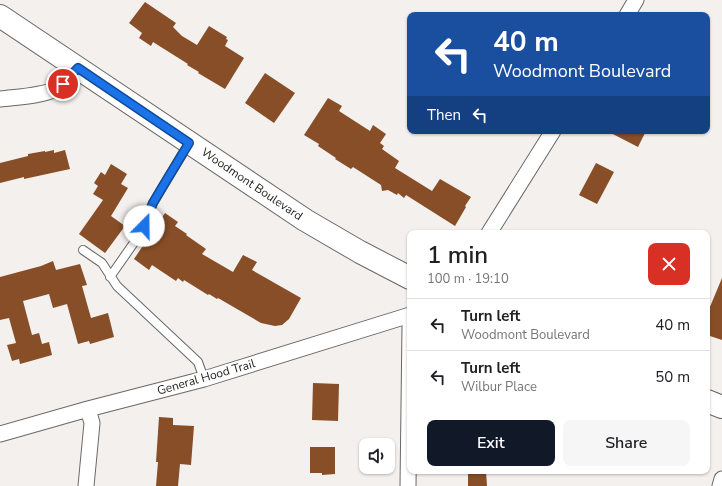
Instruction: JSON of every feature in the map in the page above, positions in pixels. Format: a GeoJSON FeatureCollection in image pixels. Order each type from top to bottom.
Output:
{"type":"FeatureCollection","features":[{"type":"Feature","properties":{"kind":"main road","name":"Woodmont Boulevard"},"geometry":{"type":"LineString","coordinates":[[0,16],[305,220],[360,252],[407,276]]}},
{"type":"Feature","properties":{"kind":"main road"},"geometry":{"type":"LineString","coordinates":[[710,402],[722,407]]}},
{"type":"Feature","properties":{"kind":"street"},"geometry":{"type":"LineString","coordinates":[[629,12],[636,0]]}},
{"type":"Feature","properties":{"kind":"street"},"geometry":{"type":"LineString","coordinates":[[0,99],[37,94],[55,89],[63,84],[78,68]]}},
{"type":"Feature","properties":{"kind":"street"},"geometry":{"type":"LineString","coordinates":[[491,230],[551,134]]}},
{"type":"Feature","properties":{"kind":"street","name":"General Hood Trail"},"geometry":{"type":"LineString","coordinates":[[0,434],[88,408],[204,379],[407,316]]}},
{"type":"Feature","properties":{"kind":"street"},"geometry":{"type":"LineString","coordinates":[[86,486],[92,423],[88,408]]}},
{"type":"Feature","properties":{"kind":"street"},"geometry":{"type":"LineString","coordinates":[[408,474],[408,486]]}},
{"type":"Feature","properties":{"kind":"street"},"geometry":{"type":"LineString","coordinates":[[720,486],[722,479]]}},
{"type":"Feature","properties":{"kind":"lane"},"geometry":{"type":"LineString","coordinates":[[110,277],[140,234],[156,197],[189,143]]}},
{"type":"Feature","properties":{"kind":"lane"},"geometry":{"type":"LineString","coordinates":[[83,250],[102,263],[117,286],[198,362],[204,379]]}},
{"type":"Feature","properties":{"kind":"building"},"geometry":{"type":"Polygon","coordinates":[[[145,2],[176,23],[173,27],[182,36],[197,45],[209,26],[227,37],[226,39],[228,40],[225,46],[244,58],[225,89],[198,73],[199,72],[187,65],[188,64],[153,42],[151,46],[139,38],[142,33],[129,23],[145,2]]]}},
{"type":"Feature","properties":{"kind":"building"},"geometry":{"type":"Polygon","coordinates":[[[265,73],[295,93],[274,123],[245,103],[265,73]]]}},
{"type":"Feature","properties":{"kind":"building"},"geometry":{"type":"Polygon","coordinates":[[[328,98],[342,106],[339,111],[370,131],[373,125],[386,134],[380,143],[384,146],[382,149],[399,161],[395,168],[432,191],[440,179],[471,197],[455,226],[406,195],[404,198],[398,193],[397,195],[388,190],[382,191],[381,185],[353,167],[351,169],[335,159],[336,158],[318,146],[319,144],[304,135],[328,98]]]}},
{"type":"Feature","properties":{"kind":"building"},"geometry":{"type":"Polygon","coordinates":[[[613,134],[644,134],[638,147],[613,134]]]}},
{"type":"Feature","properties":{"kind":"building"},"geometry":{"type":"Polygon","coordinates":[[[54,150],[54,153],[65,150],[70,169],[0,183],[0,163],[28,156],[28,154],[54,150]]]}},
{"type":"Feature","properties":{"kind":"building"},"geometry":{"type":"Polygon","coordinates":[[[596,163],[614,172],[597,204],[579,195],[596,163]]]}},
{"type":"Feature","properties":{"kind":"building"},"geometry":{"type":"Polygon","coordinates":[[[111,164],[127,174],[121,184],[128,188],[111,216],[125,226],[105,253],[79,234],[103,200],[93,194],[98,186],[94,183],[101,172],[105,175],[111,164]]]}},
{"type":"Feature","properties":{"kind":"building"},"geometry":{"type":"Polygon","coordinates":[[[165,213],[178,222],[175,226],[206,249],[202,254],[233,272],[243,255],[257,262],[252,270],[301,298],[289,319],[282,325],[275,326],[261,323],[218,298],[217,299],[209,294],[208,295],[184,280],[183,282],[178,278],[176,281],[152,265],[149,270],[134,259],[165,213]]]}},
{"type":"Feature","properties":{"kind":"building"},"geometry":{"type":"Polygon","coordinates":[[[53,261],[56,270],[80,264],[87,285],[82,286],[91,318],[108,313],[114,337],[90,344],[89,341],[78,344],[67,304],[53,308],[49,294],[23,301],[32,335],[39,333],[42,344],[49,342],[52,355],[20,364],[19,359],[12,361],[7,345],[16,343],[9,318],[0,320],[0,277],[41,266],[53,261]]]}},
{"type":"Feature","properties":{"kind":"building"},"geometry":{"type":"Polygon","coordinates":[[[722,278],[722,340],[710,336],[710,307],[722,278]]]}},
{"type":"Feature","properties":{"kind":"building"},"geometry":{"type":"Polygon","coordinates":[[[313,383],[339,384],[338,421],[312,420],[313,383]]]}},
{"type":"Feature","properties":{"kind":"building"},"geometry":{"type":"Polygon","coordinates":[[[159,417],[173,418],[173,425],[194,426],[191,465],[180,464],[178,486],[156,486],[159,417]]]}},
{"type":"Feature","properties":{"kind":"building"},"geometry":{"type":"Polygon","coordinates":[[[310,447],[335,447],[335,474],[322,475],[322,473],[310,473],[310,447]]]}},
{"type":"Feature","properties":{"kind":"building"},"geometry":{"type":"Polygon","coordinates":[[[468,474],[486,474],[487,486],[468,486],[468,474]]]}},
{"type":"Feature","properties":{"kind":"route"},"geometry":{"type":"LineString","coordinates":[[63,84],[78,68],[189,143],[153,203],[144,226]]}}]}
